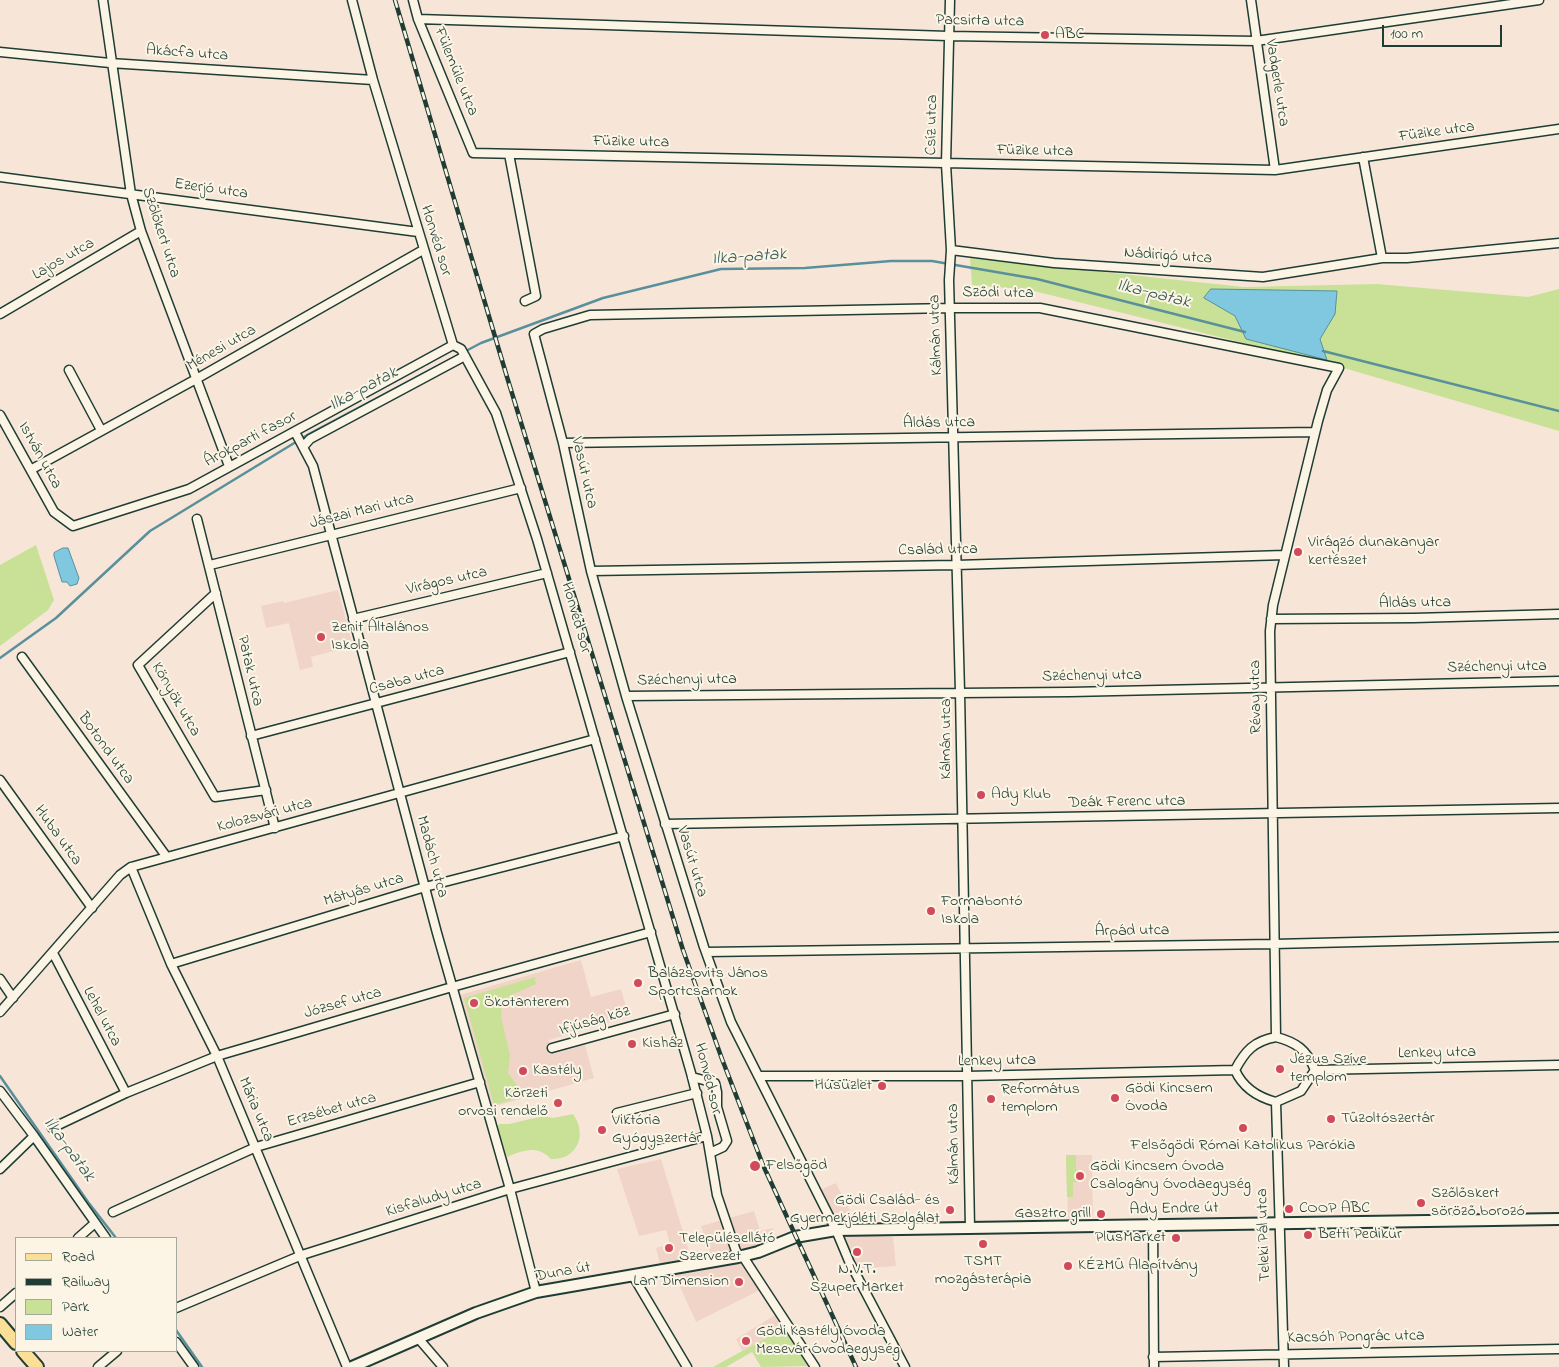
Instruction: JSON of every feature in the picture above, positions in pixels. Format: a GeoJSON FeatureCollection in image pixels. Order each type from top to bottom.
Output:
{"type":"FeatureCollection","features":[{"type":"Feature","properties":{"kind":"main road"},"geometry":{"type":"LineString","coordinates":[[0,1324],[15,1342]]}},
{"type":"Feature","properties":{"kind":"main road"},"geometry":{"type":"LineString","coordinates":[[24,1352],[37,1367]]}},
{"type":"Feature","properties":{"kind":"street","name":"Szőlőkert utca"},"geometry":{"type":"LineString","coordinates":[[103,0],[110,62],[131,194],[141,231],[198,378],[229,466]]}},
{"type":"Feature","properties":{"kind":"street","name":"Honvéd sor"},"geometry":{"type":"LineString","coordinates":[[352,0],[373,80],[424,250],[461,351],[496,413],[547,573],[697,1093],[707,1136],[717,1195],[740,1256],[815,1367]]}},
{"type":"Feature","properties":{"kind":"street","name":"Fülemüle utca"},"geometry":{"type":"LineString","coordinates":[[413,0],[418,18],[473,153]]}},
{"type":"Feature","properties":{"kind":"street","name":"Csíz utca"},"geometry":{"type":"LineString","coordinates":[[950,0],[946,164],[951,250]]}},
{"type":"Feature","properties":{"kind":"street","name":"Vadgerle utca"},"geometry":{"type":"LineString","coordinates":[[1250,0],[1276,170]]}},
{"type":"Feature","properties":{"kind":"street","name":"Pacsirta utca"},"geometry":{"type":"LineString","coordinates":[[418,18],[948,36],[1256,42],[1539,0]]}},
{"type":"Feature","properties":{"kind":"street","name":"Akácfa utca"},"geometry":{"type":"LineString","coordinates":[[0,52],[110,62],[373,80]]}},
{"type":"Feature","properties":{"kind":"street","name":"Füzike utca"},"geometry":{"type":"LineString","coordinates":[[473,153],[1276,170],[1559,129]]}},
{"type":"Feature","properties":{"kind":"street"},"geometry":{"type":"LineString","coordinates":[[509,154],[536,296],[525,301]]}},
{"type":"Feature","properties":{"kind":"street"},"geometry":{"type":"LineString","coordinates":[[1363,157],[1382,258]]}},
{"type":"Feature","properties":{"kind":"street","name":"Ezerjó utca"},"geometry":{"type":"LineString","coordinates":[[0,177],[418,232]]}},
{"type":"Feature","properties":{"kind":"street","name":"Lajos utca"},"geometry":{"type":"LineString","coordinates":[[0,314],[141,231]]}},
{"type":"Feature","properties":{"kind":"street","name":"Nádirigó utca"},"geometry":{"type":"LineString","coordinates":[[951,250],[1054,263],[1262,277],[1382,258],[1407,258],[1559,243]]}},
{"type":"Feature","properties":{"kind":"street","name":"Ménesi utca"},"geometry":{"type":"LineString","coordinates":[[32,469],[100,430],[198,378],[424,250]]}},
{"type":"Feature","properties":{"kind":"street","name":"Kálmán utca"},"geometry":{"type":"LineString","coordinates":[[951,250],[949,280],[960,692],[970,1228]]}},
{"type":"Feature","properties":{"kind":"street","name":"Sződi utca"},"geometry":{"type":"LineString","coordinates":[[534,334],[542,328],[590,315],[1040,308],[1339,368]]}},
{"type":"Feature","properties":{"kind":"street","name":"Vasút utca"},"geometry":{"type":"LineString","coordinates":[[534,334],[563,443],[591,571],[626,696],[706,952],[731,1022],[836,1230],[849,1261],[905,1367]]}},
{"type":"Feature","properties":{"kind":"street","name":"Árokparti fasor"},"geometry":{"type":"LineString","coordinates":[[54,512],[73,526],[189,489],[229,466],[461,351]]}},
{"type":"Feature","properties":{"kind":"street","name":"Árokparti fasor"},"geometry":{"type":"LineString","coordinates":[[302,445],[310,438],[461,351]]}},
{"type":"Feature","properties":{"kind":"street","name":"Révay utca"},"geometry":{"type":"LineString","coordinates":[[1276,1037],[1271,619],[1315,432],[1327,390],[1339,368]]}},
{"type":"Feature","properties":{"kind":"street"},"geometry":{"type":"LineString","coordinates":[[69,370],[100,430]]}},
{"type":"Feature","properties":{"kind":"street","name":"István utca"},"geometry":{"type":"LineString","coordinates":[[0,415],[32,469],[54,512]]}},
{"type":"Feature","properties":{"kind":"street","name":"Áldás utca"},"geometry":{"type":"LineString","coordinates":[[563,443],[1315,432]]}},
{"type":"Feature","properties":{"kind":"street","name":"Madách utca"},"geometry":{"type":"LineString","coordinates":[[296,434],[314,466],[375,704],[452,987],[510,1189],[536,1292]]}},
{"type":"Feature","properties":{"kind":"street","name":"Jászai Mari utca"},"geometry":{"type":"LineString","coordinates":[[210,565],[521,488]]}},
{"type":"Feature","properties":{"kind":"street","name":"Patak utca"},"geometry":{"type":"LineString","coordinates":[[197,519],[274,828]]}},
{"type":"Feature","properties":{"kind":"street","name":"Család utca"},"geometry":{"type":"LineString","coordinates":[[591,571],[956,565],[1285,555]]}},
{"type":"Feature","properties":{"kind":"street","name":"Virágos utca"},"geometry":{"type":"LineString","coordinates":[[353,619],[547,573]]}},
{"type":"Feature","properties":{"kind":"street","name":"Könyök utca"},"geometry":{"type":"LineString","coordinates":[[216,593],[138,665],[215,797],[266,790]]}},
{"type":"Feature","properties":{"kind":"street","name":"Áldás utca"},"geometry":{"type":"LineString","coordinates":[[1271,619],[1559,614]]}},
{"type":"Feature","properties":{"kind":"street","name":"Csaba utca"},"geometry":{"type":"LineString","coordinates":[[251,736],[570,652]]}},
{"type":"Feature","properties":{"kind":"street","name":"Botond utca"},"geometry":{"type":"LineString","coordinates":[[22,657],[166,856]]}},
{"type":"Feature","properties":{"kind":"street","name":"Széchenyi utca"},"geometry":{"type":"LineString","coordinates":[[626,696],[1070,692],[1559,681]]}},
{"type":"Feature","properties":{"kind":"street","name":"Kolozsvári utca"},"geometry":{"type":"LineString","coordinates":[[0,1012],[120,875],[131,867],[595,739]]}},
{"type":"Feature","properties":{"kind":"street","name":"Huba utca"},"geometry":{"type":"LineString","coordinates":[[0,780],[92,908]]}},
{"type":"Feature","properties":{"kind":"street","name":"Deák Ferenc utca"},"geometry":{"type":"LineString","coordinates":[[665,824],[961,818],[1273,815],[1559,808]]}},
{"type":"Feature","properties":{"kind":"street","name":"Mátyás utca"},"geometry":{"type":"LineString","coordinates":[[172,964],[425,887],[624,836]]}},
{"type":"Feature","properties":{"kind":"street","name":"Mária utca"},"geometry":{"type":"LineString","coordinates":[[131,867],[172,964],[216,1056],[256,1147],[348,1367]]}},
{"type":"Feature","properties":{"kind":"street","name":"József utca"},"geometry":{"type":"LineString","coordinates":[[52,1128],[126,1093],[216,1056],[452,987],[651,932]]}},
{"type":"Feature","properties":{"kind":"street","name":"Árpád utca"},"geometry":{"type":"LineString","coordinates":[[706,952],[1274,944],[1559,937]]}},
{"type":"Feature","properties":{"kind":"street","name":"Lehel utca"},"geometry":{"type":"LineString","coordinates":[[53,953],[126,1093]]}},
{"type":"Feature","properties":{"kind":"street"},"geometry":{"type":"LineString","coordinates":[[0,979],[13,998]]}},
{"type":"Feature","properties":{"kind":"street","name":"Ifjúság köz"},"geometry":{"type":"LineString","coordinates":[[552,1048],[675,1014]]}},
{"type":"Feature","properties":{"kind":"street"},"geometry":{"type":"LineString","coordinates":[[1276,1037],[1298,1045],[1306,1052],[1315,1070],[1301,1091],[1276,1102],[1258,1096],[1241,1084],[1234,1070],[1244,1053],[1255,1043],[1276,1037]]}},
{"type":"Feature","properties":{"kind":"street","name":"Lenkey utca"},"geometry":{"type":"LineString","coordinates":[[1315,1070],[1559,1065]]}},
{"type":"Feature","properties":{"kind":"street","name":"Lenkey utca"},"geometry":{"type":"LineString","coordinates":[[759,1076],[967,1076],[1234,1070]]}},
{"type":"Feature","properties":{"kind":"street"},"geometry":{"type":"LineString","coordinates":[[692,1077],[715,1083],[717,1107],[727,1141],[723,1147],[710,1153]]}},
{"type":"Feature","properties":{"kind":"street","name":"Erzsébet utca"},"geometry":{"type":"LineString","coordinates":[[113,1212],[256,1147],[480,1082]]}},
{"type":"Feature","properties":{"kind":"street"},"geometry":{"type":"LineString","coordinates":[[0,1091],[105,1237]]}},
{"type":"Feature","properties":{"kind":"street"},"geometry":{"type":"LineString","coordinates":[[617,1113],[697,1093]]}},
{"type":"Feature","properties":{"kind":"street","name":"Teleki Pál utca"},"geometry":{"type":"LineString","coordinates":[[1276,1102],[1278,1223],[1284,1367]]}},
{"type":"Feature","properties":{"kind":"street"},"geometry":{"type":"LineString","coordinates":[[0,1169],[34,1136]]}},
{"type":"Feature","properties":{"kind":"street","name":"Kisfaludy utca"},"geometry":{"type":"LineString","coordinates":[[178,1307],[302,1254],[510,1189],[707,1136]]}},
{"type":"Feature","properties":{"kind":"street","name":"Ady Endre út"},"geometry":{"type":"LineString","coordinates":[[790,1239],[836,1230],[1559,1218]]}},
{"type":"Feature","properties":{"kind":"street"},"geometry":{"type":"LineString","coordinates":[[79,1237],[95,1223]]}},
{"type":"Feature","properties":{"kind":"street"},"geometry":{"type":"LineString","coordinates":[[1153,1225],[1154,1367]]}},
{"type":"Feature","properties":{"kind":"street","name":"Duna út"},"geometry":{"type":"LineString","coordinates":[[352,1367],[498,1304],[536,1292],[740,1256],[790,1239]]}},
{"type":"Feature","properties":{"kind":"street"},"geometry":{"type":"LineString","coordinates":[[633,1276],[683,1365]]}},
{"type":"Feature","properties":{"kind":"street"},"geometry":{"type":"LineString","coordinates":[[0,1307],[15,1293]]}},
{"type":"Feature","properties":{"kind":"street"},"geometry":{"type":"LineString","coordinates":[[418,1338],[443,1367]]}},
{"type":"Feature","properties":{"kind":"street"},"geometry":{"type":"LineString","coordinates":[[178,1345],[194,1367]]}},
{"type":"Feature","properties":{"kind":"street","name":"Kacsóh Pongrác utca"},"geometry":{"type":"LineString","coordinates":[[1153,1357],[1559,1349]]}},
{"type":"Feature","properties":{"kind":"street"},"geometry":{"type":"LineString","coordinates":[[98,1367],[116,1352]]}},
{"type":"Feature","properties":{"kind":"shaded area","name":"Zenit Általános Iskola"},"geometry":{"type":"Polygon","coordinates":[[[338,590],[353,646],[311,657],[313,667],[300,670],[289,623],[266,628],[261,606],[283,601],[284,603],[338,590]]]}},
{"type":"Feature","properties":{"kind":"shaded area"},"geometry":{"type":"Polygon","coordinates":[[[581,960],[591,997],[621,989],[629,1017],[549,1040],[554,1054],[585,1045],[594,1078],[492,1107],[460,995],[581,960]]]}},
{"type":"Feature","properties":{"kind":"shaded area","name":"Gödi Kincsem Óvoda Csalogány Óvodaegység"},"geometry":{"type":"Polygon","coordinates":[[[1066,1155],[1092,1155],[1093,1217],[1068,1218],[1066,1155]]]}},
{"type":"Feature","properties":{"kind":"shaded area"},"geometry":{"type":"Polygon","coordinates":[[[661,1159],[691,1258],[660,1264],[656,1248],[670,1244],[666,1230],[639,1236],[617,1169],[661,1159]]]}},
{"type":"Feature","properties":{"kind":"shaded area"},"geometry":{"type":"Polygon","coordinates":[[[836,1183],[862,1235],[893,1237],[896,1266],[855,1269],[818,1191],[836,1183]]]}},
{"type":"Feature","properties":{"kind":"shaded area"},"geometry":{"type":"Polygon","coordinates":[[[754,1211],[760,1231],[773,1228],[778,1247],[742,1260],[760,1290],[696,1322],[669,1263],[711,1256],[701,1226],[754,1211]]]}},
{"type":"Feature","properties":{"kind":"shaded area"},"geometry":{"type":"Polygon","coordinates":[[[775,1315],[784,1328],[742,1351],[736,1339],[775,1315]]]}},
{"type":"Feature","properties":{"kind":"green space"},"geometry":{"type":"Polygon","coordinates":[[[970,258],[1244,287],[1377,284],[1528,297],[1559,289],[1559,431],[1344,368],[1030,290],[972,285],[970,258]]]}},
{"type":"Feature","properties":{"kind":"green space"},"geometry":{"type":"Polygon","coordinates":[[[36,545],[54,600],[48,610],[0,646],[0,565],[36,545]]]}},
{"type":"Feature","properties":{"kind":"green space"},"geometry":{"type":"Polygon","coordinates":[[[535,977],[536,984],[505,998],[502,1003],[501,1016],[510,1055],[508,1073],[516,1084],[524,1090],[525,1096],[494,1105],[464,998],[535,977]]]}},
{"type":"Feature","properties":{"kind":"green space"},"geometry":{"type":"Polygon","coordinates":[[[573,1114],[580,1130],[577,1145],[568,1155],[551,1159],[541,1152],[530,1150],[507,1157],[497,1126],[500,1124],[509,1124],[543,1116],[553,1118],[573,1114]]]}},
{"type":"Feature","properties":{"kind":"green space"},"geometry":{"type":"Polygon","coordinates":[[[1066,1155],[1076,1155],[1076,1170],[1080,1170],[1080,1182],[1073,1182],[1073,1197],[1067,1197],[1066,1155]]]}},
{"type":"Feature","properties":{"kind":"green space"},"geometry":{"type":"Polygon","coordinates":[[[784,1328],[808,1366],[761,1367],[752,1352],[726,1367],[713,1367],[784,1328]]]}},
{"type":"Feature","properties":{"kind":"water"},"geometry":{"type":"Polygon","coordinates":[[[1211,289],[1337,291],[1335,314],[1320,339],[1327,360],[1246,339],[1235,316],[1204,298],[1211,289]]]}},
{"type":"Feature","properties":{"kind":"water"},"geometry":{"type":"Polygon","coordinates":[[[63,548],[68,548],[79,578],[77,584],[70,586],[67,582],[62,582],[54,556],[54,553],[63,548]]]}},
{"type":"Feature","properties":{"kind":"waterway","name":"Ilka-patak"},"geometry":{"type":"LineString","coordinates":[[0,658],[56,618],[150,531],[309,434],[481,343],[603,298],[721,269],[805,268],[891,261],[932,261],[1037,279],[1245,332]]}},
{"type":"Feature","properties":{"kind":"waterway","name":"Ilka-patak"},"geometry":{"type":"LineString","coordinates":[[1323,351],[1559,411]]}},
{"type":"Feature","properties":{"kind":"waterway","name":"Ilka-patak"},"geometry":{"type":"LineString","coordinates":[[0,1076],[88,1202],[115,1237]]}},
{"type":"Feature","properties":{"kind":"waterway","name":"Ilka-patak"},"geometry":{"type":"LineString","coordinates":[[178,1333],[202,1367]]}},
{"type":"Feature","properties":{"kind":"railway"},"geometry":{"type":"LineString","coordinates":[[395,0],[507,377],[683,950],[763,1165],[856,1367]]}},
{"type":"Feature","properties":{"kind":"place","name":"ABC"},"geometry":{"type":"Point","coordinates":[1045,35]}},
{"type":"Feature","properties":{"kind":"place","name":"Virágzó dunakanyar kertészet"},"geometry":{"type":"Point","coordinates":[1298,552]}},
{"type":"Feature","properties":{"kind":"place","name":"Zenit Általános Iskola"},"geometry":{"type":"Point","coordinates":[321,637]}},
{"type":"Feature","properties":{"kind":"place","name":"Ady Klub"},"geometry":{"type":"Point","coordinates":[981,795]}},
{"type":"Feature","properties":{"kind":"place","name":"Formabontó Iskola"},"geometry":{"type":"Point","coordinates":[931,911]}},
{"type":"Feature","properties":{"kind":"place","name":"Balázsovits János Sportcsarnok"},"geometry":{"type":"Point","coordinates":[638,983]}},
{"type":"Feature","properties":{"kind":"place","name":"Ökotanterem"},"geometry":{"type":"Point","coordinates":[474,1003]}},
{"type":"Feature","properties":{"kind":"place","name":"Kisház"},"geometry":{"type":"Point","coordinates":[632,1044]}},
{"type":"Feature","properties":{"kind":"place","name":"Jézus Szíve templom"},"geometry":{"type":"Point","coordinates":[1280,1069]}},
{"type":"Feature","properties":{"kind":"place","name":"Kastély"},"geometry":{"type":"Point","coordinates":[523,1071]}},
{"type":"Feature","properties":{"kind":"place","name":"Húsüzlet"},"geometry":{"type":"Point","coordinates":[882,1086]}},
{"type":"Feature","properties":{"kind":"place","name":"Gödi Kincsem Óvoda"},"geometry":{"type":"Point","coordinates":[1115,1098]}},
{"type":"Feature","properties":{"kind":"place","name":"Református templom"},"geometry":{"type":"Point","coordinates":[991,1099]}},
{"type":"Feature","properties":{"kind":"place","name":"Körzeti orvosi rendelő"},"geometry":{"type":"Point","coordinates":[558,1103]}},
{"type":"Feature","properties":{"kind":"place","name":"Tűzoltószertár"},"geometry":{"type":"Point","coordinates":[1331,1119]}},
{"type":"Feature","properties":{"kind":"place","name":"Felsőgödi Római Katolikus Parókia"},"geometry":{"type":"Point","coordinates":[1243,1128]}},
{"type":"Feature","properties":{"kind":"place","name":"Viktória Gyógyszertár"},"geometry":{"type":"Point","coordinates":[602,1130]}},
{"type":"Feature","properties":{"kind":"place","name":"Felsőgöd"},"geometry":{"type":"Point","coordinates":[755,1166]}},
{"type":"Feature","properties":{"kind":"place","name":"Gödi Kincsem Óvoda Csalogány Óvodaegység"},"geometry":{"type":"Point","coordinates":[1080,1176]}},
{"type":"Feature","properties":{"kind":"place","name":"Szőlőskert söröző borozó"},"geometry":{"type":"Point","coordinates":[1421,1203]}},
{"type":"Feature","properties":{"kind":"place","name":"COOP ABC"},"geometry":{"type":"Point","coordinates":[1289,1209]}},
{"type":"Feature","properties":{"kind":"place","name":"Gödi Család- és Gyermekjóléti Szolgálat"},"geometry":{"type":"Point","coordinates":[950,1210]}},
{"type":"Feature","properties":{"kind":"place","name":"Gasztro grill"},"geometry":{"type":"Point","coordinates":[1101,1214]}},
{"type":"Feature","properties":{"kind":"place","name":"Betti Pedikür"},"geometry":{"type":"Point","coordinates":[1308,1235]}},
{"type":"Feature","properties":{"kind":"place","name":"PlusMarket"},"geometry":{"type":"Point","coordinates":[1176,1238]}},
{"type":"Feature","properties":{"kind":"place","name":"TSMT mozgásterápia"},"geometry":{"type":"Point","coordinates":[983,1244]}},
{"type":"Feature","properties":{"kind":"place","name":"Településellátó Szervezet"},"geometry":{"type":"Point","coordinates":[669,1248]}},
{"type":"Feature","properties":{"kind":"place","name":"N.V.T. Szuper Market"},"geometry":{"type":"Point","coordinates":[857,1252]}},
{"type":"Feature","properties":{"kind":"place","name":"KÉZMŰ Alapítvány"},"geometry":{"type":"Point","coordinates":[1068,1266]}},
{"type":"Feature","properties":{"kind":"place","name":"Lan Dimension"},"geometry":{"type":"Point","coordinates":[739,1282]}},
{"type":"Feature","properties":{"kind":"place","name":"Gödi Kastély Óvoda Mesevár Óvodaegység"},"geometry":{"type":"Point","coordinates":[746,1341]}}]}
